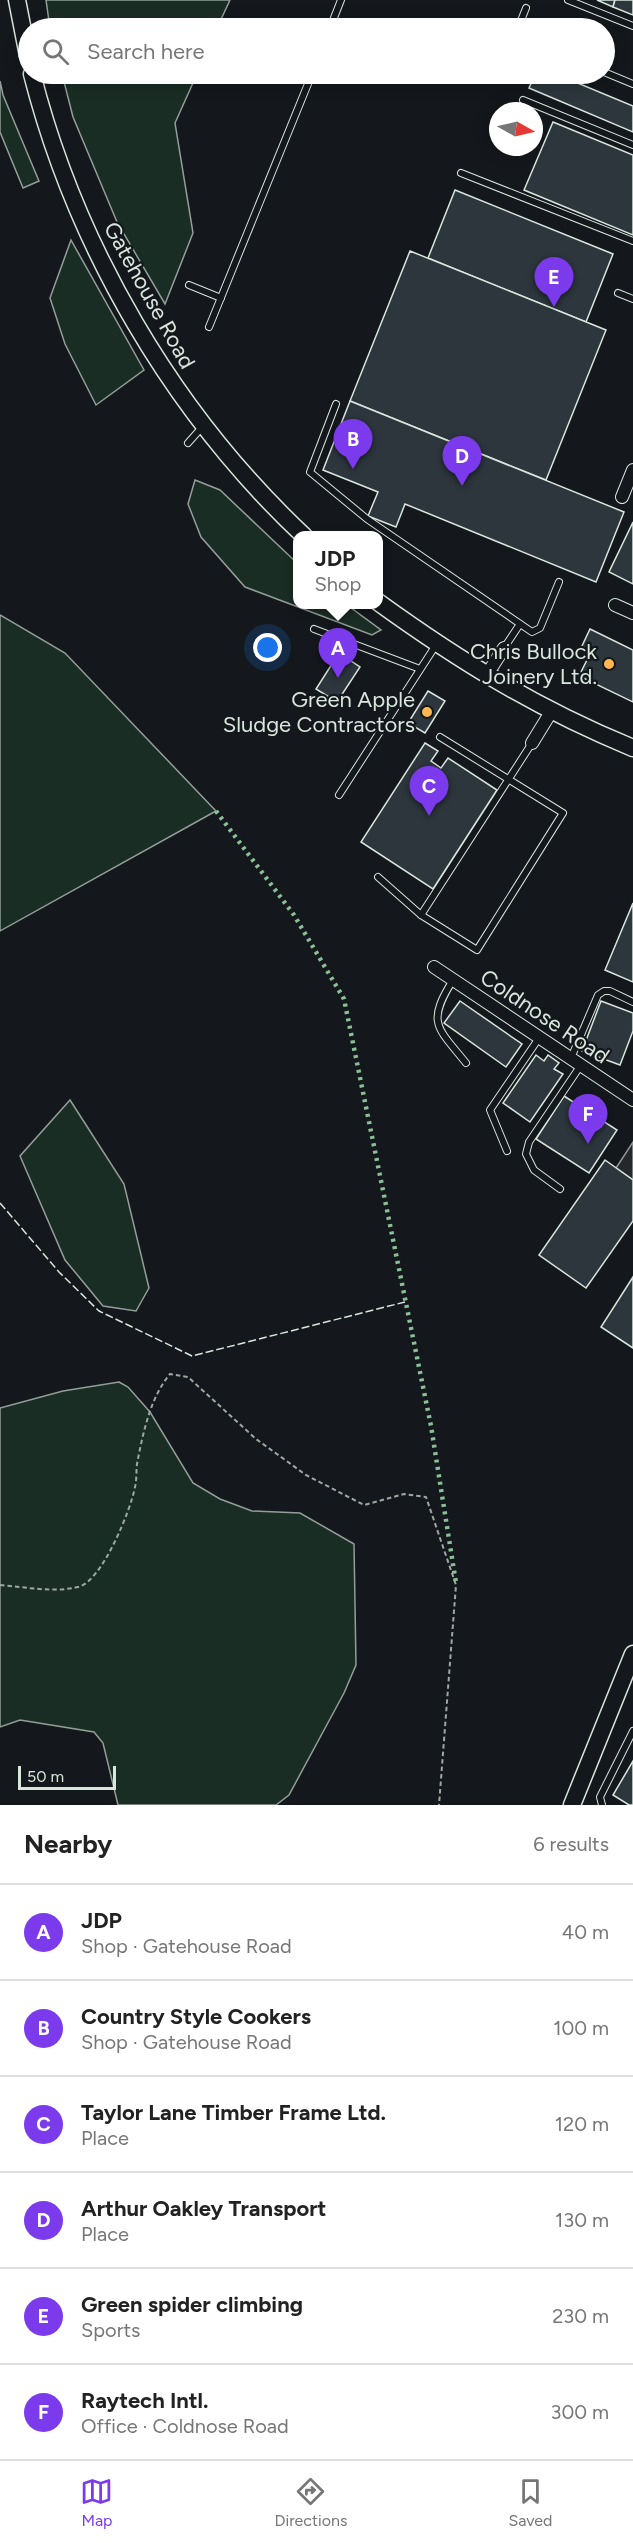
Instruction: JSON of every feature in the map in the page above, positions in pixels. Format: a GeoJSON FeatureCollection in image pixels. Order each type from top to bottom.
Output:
{"type":"FeatureCollection","features":[{"type":"Feature","properties":{"kind":"main road"},"geometry":{"type":"LineString","coordinates":[[17,0],[20,18]]}},
{"type":"Feature","properties":{"kind":"main road","name":"Gatehouse Road"},"geometry":{"type":"LineString","coordinates":[[35,84],[61,165],[89,234],[150,349],[204,425],[240,469],[299,531]]}},
{"type":"Feature","properties":{"kind":"main road"},"geometry":{"type":"LineString","coordinates":[[383,606],[486,676],[551,712],[633,748]]}},
{"type":"Feature","properties":{"kind":"main road"},"geometry":{"type":"LineString","coordinates":[[572,1805],[633,1654]]}},
{"type":"Feature","properties":{"kind":"street"},"geometry":{"type":"LineString","coordinates":[[622,497],[633,470]]}},
{"type":"Feature","properties":{"kind":"street"},"geometry":{"type":"LineString","coordinates":[[615,605],[633,612]]}},
{"type":"Feature","properties":{"kind":"street"},"geometry":{"type":"LineString","coordinates":[[486,676],[504,648]]}},
{"type":"Feature","properties":{"kind":"street"},"geometry":{"type":"LineString","coordinates":[[532,743],[551,712]]}},
{"type":"Feature","properties":{"kind":"street","name":"Coldnose Road"},"geometry":{"type":"LineString","coordinates":[[434,967],[633,1100]]}},
{"type":"Feature","properties":{"kind":"lane"},"geometry":{"type":"LineString","coordinates":[[334,18],[341,0]]}},
{"type":"Feature","properties":{"kind":"lane"},"geometry":{"type":"LineString","coordinates":[[568,0],[613,18]]}},
{"type":"Feature","properties":{"kind":"lane"},"geometry":{"type":"LineString","coordinates":[[522,18],[526,8]]}},
{"type":"Feature","properties":{"kind":"lane"},"geometry":{"type":"LineString","coordinates":[[615,19],[633,26]]}},
{"type":"Feature","properties":{"kind":"lane"},"geometry":{"type":"LineString","coordinates":[[615,77],[633,84]]}},
{"type":"Feature","properties":{"kind":"lane"},"geometry":{"type":"LineString","coordinates":[[209,327],[308,84]]}},
{"type":"Feature","properties":{"kind":"lane"},"geometry":{"type":"LineString","coordinates":[[523,100],[633,145]]}},
{"type":"Feature","properties":{"kind":"lane"},"geometry":{"type":"LineString","coordinates":[[461,173],[633,241]]}},
{"type":"Feature","properties":{"kind":"lane"},"geometry":{"type":"LineString","coordinates":[[189,285],[221,298]]}},
{"type":"Feature","properties":{"kind":"lane"},"geometry":{"type":"LineString","coordinates":[[618,293],[633,299]]}},
{"type":"Feature","properties":{"kind":"lane"},"geometry":{"type":"LineString","coordinates":[[336,404],[310,472],[367,519],[532,632],[540,628],[560,582]]}},
{"type":"Feature","properties":{"kind":"lane"},"geometry":{"type":"LineString","coordinates":[[188,443],[204,425]]}},
{"type":"Feature","properties":{"kind":"lane"},"geometry":{"type":"LineString","coordinates":[[504,648],[520,624]]}},
{"type":"Feature","properties":{"kind":"lane"},"geometry":{"type":"LineString","coordinates":[[314,629],[420,669]]}},
{"type":"Feature","properties":{"kind":"lane"},"geometry":{"type":"LineString","coordinates":[[339,795],[436,644]]}},
{"type":"Feature","properties":{"kind":"lane"},"geometry":{"type":"LineString","coordinates":[[378,877],[421,915],[477,950],[563,813],[440,738]]}},
{"type":"Feature","properties":{"kind":"lane"},"geometry":{"type":"LineString","coordinates":[[421,915],[532,743]]}},
{"type":"Feature","properties":{"kind":"lane"},"geometry":{"type":"LineString","coordinates":[[453,980],[440,1000],[436,1018],[446,1038],[466,1063]]}},
{"type":"Feature","properties":{"kind":"lane"},"geometry":{"type":"LineString","coordinates":[[560,1189],[534,1170],[526,1154],[529,1142],[576,1062],[598,995],[604,991],[610,991],[633,1002]]}},
{"type":"Feature","properties":{"kind":"lane"},"geometry":{"type":"LineString","coordinates":[[507,1151],[490,1110],[539,1037]]}},
{"type":"Feature","properties":{"kind":"lane"},"geometry":{"type":"LineString","coordinates":[[602,1805],[600,1797],[633,1731]]}},
{"type":"Feature","properties":{"kind":"path"},"geometry":{"type":"LineString","coordinates":[[0,1585],[49,1591],[80,1587],[96,1573],[119,1534],[135,1488],[137,1465],[147,1421],[160,1385],[170,1374],[189,1377],[256,1439],[306,1475],[364,1505],[404,1494],[426,1497],[456,1585],[439,1805]]}},
{"type":"Feature","properties":{"kind":"green space"},"geometry":{"type":"Polygon","coordinates":[[[46,0],[230,0],[222,18],[49,18],[46,0]]]}},
{"type":"Feature","properties":{"kind":"green space"},"geometry":{"type":"Polygon","coordinates":[[[0,81],[3,95],[39,181],[23,188],[0,132],[0,81]]]}},
{"type":"Feature","properties":{"kind":"green space"},"geometry":{"type":"Polygon","coordinates":[[[65,84],[193,84],[175,123],[193,233],[165,304],[117,222],[73,117],[65,84]]]}},
{"type":"Feature","properties":{"kind":"green space"},"geometry":{"type":"Polygon","coordinates":[[[71,240],[144,370],[96,405],[65,344],[50,298],[71,240]]]}},
{"type":"Feature","properties":{"kind":"green space"},"geometry":{"type":"Polygon","coordinates":[[[195,480],[220,490],[293,559],[293,605],[245,587],[201,537],[188,504],[195,480]]]}},
{"type":"Feature","properties":{"kind":"green space"},"geometry":{"type":"Polygon","coordinates":[[[303,609],[352,609],[381,630],[372,635],[303,609]]]}},
{"type":"Feature","properties":{"kind":"green space"},"geometry":{"type":"Polygon","coordinates":[[[0,615],[65,653],[216,811],[0,931],[0,615]]]}},
{"type":"Feature","properties":{"kind":"green space"},"geometry":{"type":"Polygon","coordinates":[[[70,1100],[124,1184],[149,1288],[136,1311],[103,1306],[65,1260],[20,1156],[70,1100]]]}},
{"type":"Feature","properties":{"kind":"green space"},"geometry":{"type":"Polygon","coordinates":[[[119,1382],[128,1387],[150,1412],[193,1483],[220,1499],[252,1511],[300,1513],[354,1544],[356,1665],[344,1693],[289,1795],[276,1805],[118,1805],[103,1743],[94,1732],[20,1720],[0,1727],[0,1408],[63,1391],[119,1382]]]}},
{"type":"Feature","properties":{"kind":"shaded area"},"geometry":{"type":"Polygon","coordinates":[[[633,1142],[633,1180],[616,1168],[633,1142]]]}},
{"type":"Feature","properties":{"kind":"building"},"geometry":{"type":"Polygon","coordinates":[[[597,0],[615,0],[613,7],[597,0]]]}},
{"type":"Feature","properties":{"kind":"building"},"geometry":{"type":"Polygon","coordinates":[[[615,0],[633,0],[633,15],[613,7],[615,0]]]}},
{"type":"Feature","properties":{"kind":"building"},"geometry":{"type":"Polygon","coordinates":[[[531,84],[580,84],[633,106],[633,132],[529,88],[531,84]]]}},
{"type":"Feature","properties":{"kind":"building"},"geometry":{"type":"Polygon","coordinates":[[[553,122],[633,155],[633,235],[524,190],[538,156],[543,156],[543,145],[553,122]]]}},
{"type":"Feature","properties":{"kind":"building"},"geometry":{"type":"Polygon","coordinates":[[[455,190],[613,254],[586,322],[428,258],[455,190]]]}},
{"type":"Feature","properties":{"kind":"building"},"geometry":{"type":"Polygon","coordinates":[[[410,251],[606,330],[546,480],[350,401],[410,251]]]}},
{"type":"Feature","properties":{"kind":"building"},"geometry":{"type":"Polygon","coordinates":[[[350,401],[624,512],[596,582],[405,504],[396,527],[368,516],[378,492],[323,470],[350,401]]]}},
{"type":"Feature","properties":{"kind":"building"},"geometry":{"type":"Polygon","coordinates":[[[633,522],[633,584],[609,572],[633,522]]]}},
{"type":"Feature","properties":{"kind":"building","name":"Chris Bullock Joinery Ltd."},"geometry":{"type":"Polygon","coordinates":[[[590,629],[633,650],[633,702],[579,676],[591,652],[581,648],[590,629]]]}},
{"type":"Feature","properties":{"kind":"building"},"geometry":{"type":"Polygon","coordinates":[[[339,653],[360,667],[337,702],[316,689],[339,653]]]}},
{"type":"Feature","properties":{"kind":"building","name":"Green Apple Sludge Contractors"},"geometry":{"type":"Polygon","coordinates":[[[428,691],[445,701],[425,733],[408,723],[428,691]]]}},
{"type":"Feature","properties":{"kind":"building"},"geometry":{"type":"Polygon","coordinates":[[[425,743],[438,751],[431,761],[441,768],[448,758],[497,790],[433,889],[361,842],[425,743]]]}},
{"type":"Feature","properties":{"kind":"building"},"geometry":{"type":"Polygon","coordinates":[[[633,903],[633,982],[605,970],[633,903]]]}},
{"type":"Feature","properties":{"kind":"building"},"geometry":{"type":"Polygon","coordinates":[[[460,1001],[522,1044],[506,1067],[444,1023],[460,1001]]]}},
{"type":"Feature","properties":{"kind":"building"},"geometry":{"type":"Polygon","coordinates":[[[601,1001],[633,1013],[633,1031],[620,1065],[582,1051],[601,1001]]]}},
{"type":"Feature","properties":{"kind":"building"},"geometry":{"type":"Polygon","coordinates":[[[536,1055],[544,1061],[548,1055],[559,1063],[554,1069],[563,1074],[530,1122],[503,1103],[536,1055]]]}},
{"type":"Feature","properties":{"kind":"building"},"geometry":{"type":"Polygon","coordinates":[[[564,1096],[617,1130],[589,1173],[536,1139],[564,1096]]]}},
{"type":"Feature","properties":{"kind":"building"},"geometry":{"type":"Polygon","coordinates":[[[605,1160],[633,1180],[633,1221],[586,1288],[539,1255],[605,1160]]]}},
{"type":"Feature","properties":{"kind":"building"},"geometry":{"type":"Polygon","coordinates":[[[633,1277],[633,1348],[601,1327],[633,1277]]]}},
{"type":"Feature","properties":{"kind":"building"},"geometry":{"type":"Polygon","coordinates":[[[633,1761],[633,1805],[629,1805],[613,1795],[633,1761]]]}},
{"type":"Feature","properties":{"kind":"hedge"},"geometry":{"type":"LineString","coordinates":[[216,811],[294,915],[344,999],[431,1426],[456,1583]]}},
{"type":"Feature","properties":{"kind":"fence"},"geometry":{"type":"LineString","coordinates":[[0,1203],[59,1272],[99,1311],[192,1356],[405,1302]]}},
{"type":"Feature","properties":{"kind":"place","name":"Green spider climbing"},"geometry":{"type":"Point","coordinates":[554,307]}},
{"type":"Feature","properties":{"kind":"place","name":"Country Style Cookers"},"geometry":{"type":"Point","coordinates":[353,469]}},
{"type":"Feature","properties":{"kind":"place","name":"Arthur Oakley Transport"},"geometry":{"type":"Point","coordinates":[462,486]}},
{"type":"Feature","properties":{"kind":"place","name":"Chris Bullock Joinery Ltd."},"geometry":{"type":"Point","coordinates":[609,664]}},
{"type":"Feature","properties":{"kind":"place","name":"JDP"},"geometry":{"type":"Point","coordinates":[338,678]}},
{"type":"Feature","properties":{"kind":"place","name":"Green Apple Sludge Contractors"},"geometry":{"type":"Point","coordinates":[427,712]}},
{"type":"Feature","properties":{"kind":"place","name":"Taylor Lane Timber Frame Ltd."},"geometry":{"type":"Point","coordinates":[429,816]}},
{"type":"Feature","properties":{"kind":"place","name":"Raytech Intl."},"geometry":{"type":"Point","coordinates":[588,1144]}}]}
